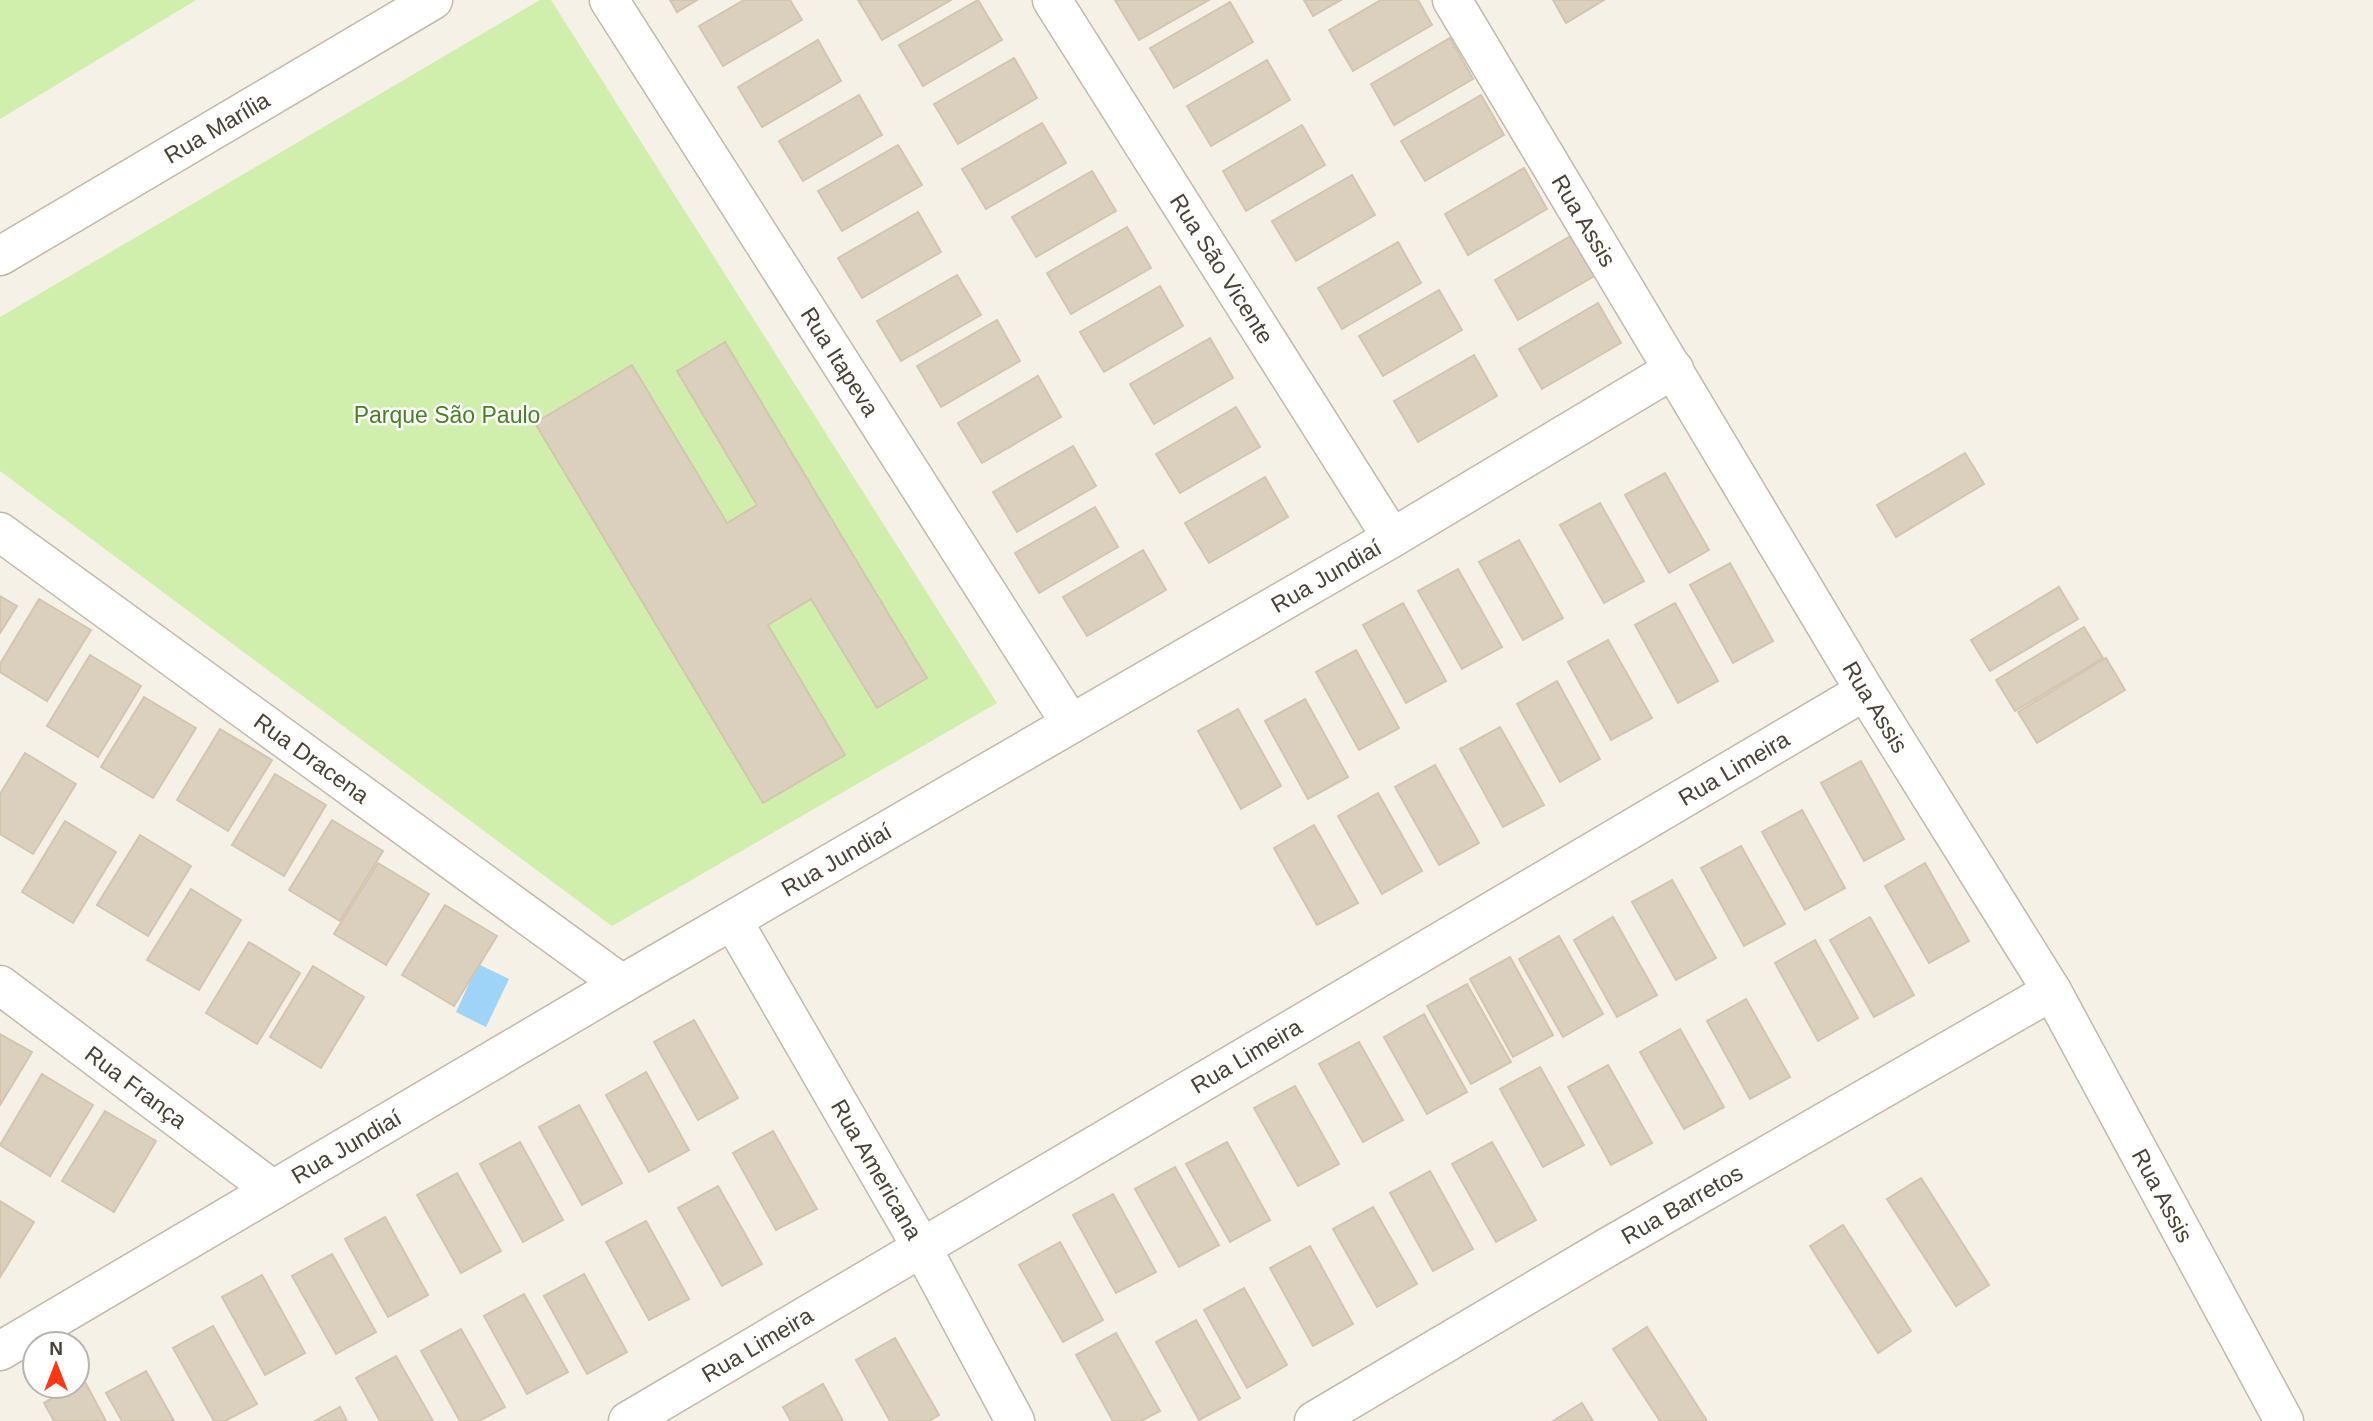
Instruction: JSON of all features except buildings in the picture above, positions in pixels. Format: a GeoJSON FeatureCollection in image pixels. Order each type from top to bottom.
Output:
{"type":"FeatureCollection","features":[{"type":"Feature","properties":{"kind":"street","name":"Rua Marília"},"geometry":{"type":"LineString","coordinates":[[0,256],[433,0]]}},
{"type":"Feature","properties":{"kind":"street","name":"Rua Itapeva"},"geometry":{"type":"LineString","coordinates":[[609,0],[1071,724]]}},
{"type":"Feature","properties":{"kind":"street","name":"Rua São Vicente"},"geometry":{"type":"LineString","coordinates":[[1052,0],[1392,538]]}},
{"type":"Feature","properties":{"kind":"street","name":"Rua Assis"},"geometry":{"type":"LineString","coordinates":[[1452,0],[1865,691],[2052,991],[2284,1421]]}},
{"type":"Feature","properties":{"kind":"street","name":"Rua Jundiaí"},"geometry":{"type":"LineString","coordinates":[[0,1351],[622,984],[1392,538],[1674,369]]}},
{"type":"Feature","properties":{"kind":"street","name":"Rua Dracena"},"geometry":{"type":"LineString","coordinates":[[0,532],[622,984]]}},
{"type":"Feature","properties":{"kind":"street","name":"Rua Limeira"},"geometry":{"type":"LineString","coordinates":[[628,1421],[1865,691]]}},
{"type":"Feature","properties":{"kind":"street","name":"Rua Americana"},"geometry":{"type":"LineString","coordinates":[[733,920],[922,1248],[1015,1421]]}},
{"type":"Feature","properties":{"kind":"street","name":"Rua França"},"geometry":{"type":"LineString","coordinates":[[0,985],[273,1190]]}},
{"type":"Feature","properties":{"kind":"street","name":"Rua Barretos"},"geometry":{"type":"LineString","coordinates":[[1314,1421],[1620,1240],[2052,991]]}},
{"type":"Feature","properties":{"kind":"green space"},"geometry":{"type":"Polygon","coordinates":[[[0,0],[196,0],[0,119],[0,0]]]}},
{"type":"Feature","properties":{"kind":"green space","name":"Parque São Paulo"},"geometry":{"type":"Polygon","coordinates":[[[540,0],[551,0],[997,703],[612,926],[0,471],[0,317],[540,0]]]}},
{"type":"Feature","properties":{"kind":"water"},"geometry":{"type":"Polygon","coordinates":[[[478,964],[509,979],[486,1027],[456,1012],[478,964]]]}}]}
